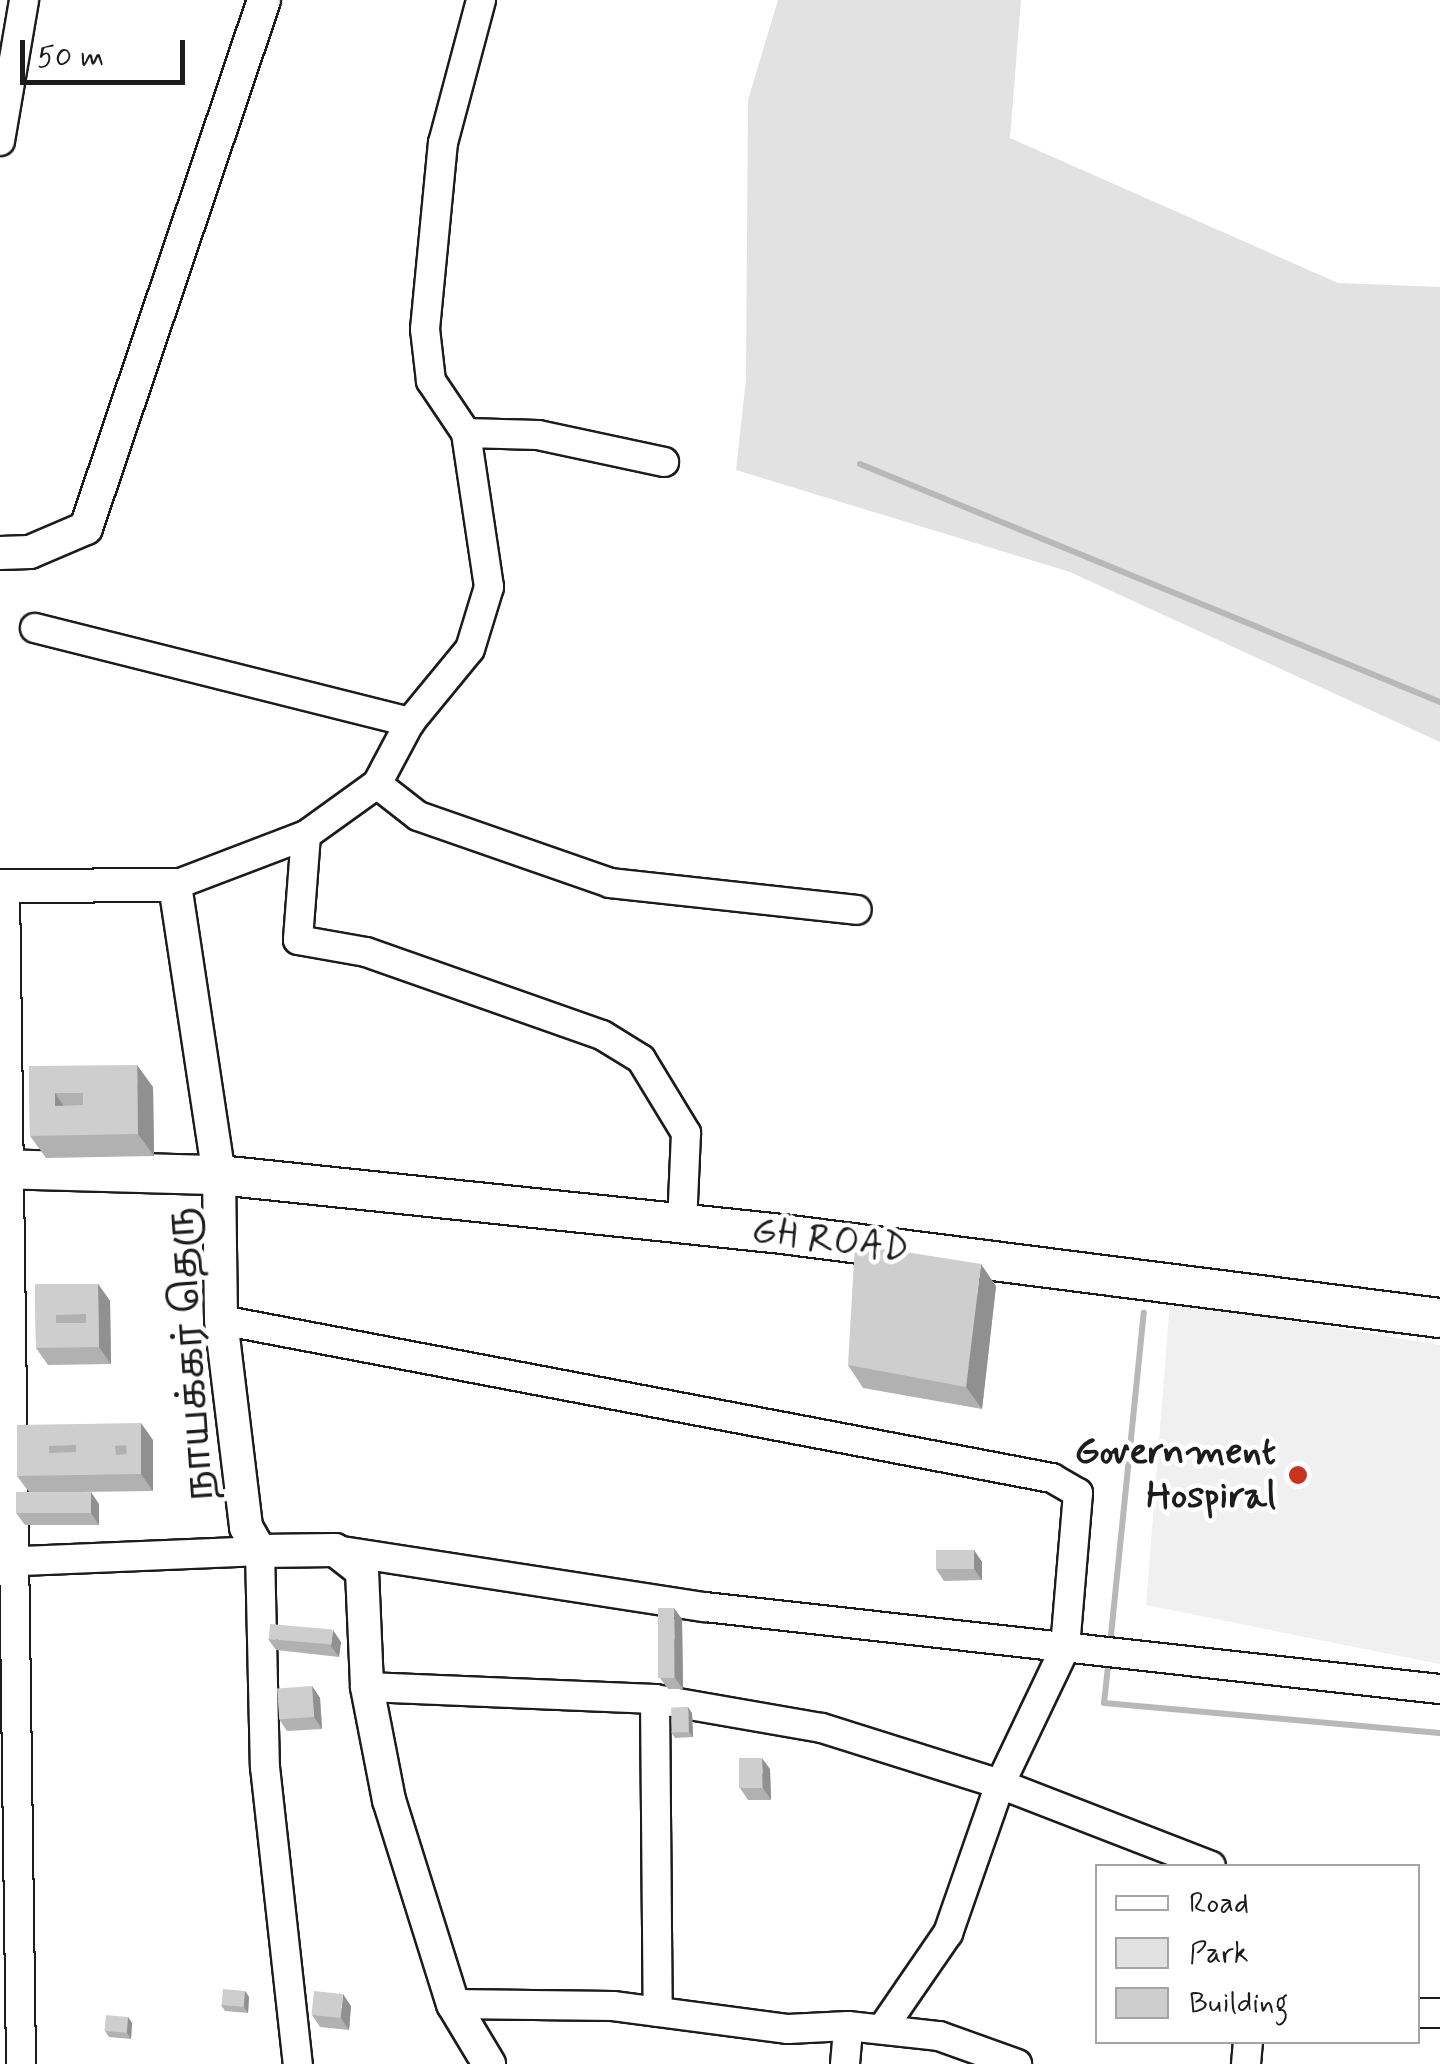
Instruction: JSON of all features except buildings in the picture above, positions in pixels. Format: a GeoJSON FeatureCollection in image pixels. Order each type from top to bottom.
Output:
{"type":"FeatureCollection","features":[{"type":"Feature","properties":{"kind":"main road","name":"GH ROAD"},"geometry":{"type":"LineString","coordinates":[[4,1169],[219,1175],[682,1224],[1440,1318]]}},
{"type":"Feature","properties":{"kind":"street"},"geometry":{"type":"LineString","coordinates":[[0,141],[24,0]]}},
{"type":"Feature","properties":{"kind":"street"},"geometry":{"type":"LineString","coordinates":[[0,554],[30,552],[86,528],[264,0]]}},
{"type":"Feature","properties":{"kind":"street"},"geometry":{"type":"LineString","coordinates":[[20,2064],[10,1968],[2,886],[175,885],[306,835],[377,784],[410,722],[470,649],[489,587],[466,433],[431,381],[425,328],[443,144],[481,0]]}},
{"type":"Feature","properties":{"kind":"street"},"geometry":{"type":"LineString","coordinates":[[466,433],[538,435],[664,462]]}},
{"type":"Feature","properties":{"kind":"street"},"geometry":{"type":"LineString","coordinates":[[35,628],[410,722]]}},
{"type":"Feature","properties":{"kind":"street"},"geometry":{"type":"LineString","coordinates":[[377,784],[418,816],[610,883],[857,910]]}},
{"type":"Feature","properties":{"kind":"street"},"geometry":{"type":"LineString","coordinates":[[306,835],[298,940],[366,952],[602,1035],[641,1059],[686,1133],[682,1224]]}},
{"type":"Feature","properties":{"kind":"street","name":"நாயக்கர் தெரு"},"geometry":{"type":"LineString","coordinates":[[175,885],[219,1175],[222,1320],[246,1528],[260,1551]]}},
{"type":"Feature","properties":{"kind":"street"},"geometry":{"type":"LineString","coordinates":[[222,1320],[1052,1478],[1078,1493],[1064,1648],[1000,1784],[948,1932],[882,2029]]}},
{"type":"Feature","properties":{"kind":"street"},"geometry":{"type":"LineString","coordinates":[[6,1562],[335,1550],[706,1608],[1440,1689]]}},
{"type":"Feature","properties":{"kind":"street"},"geometry":{"type":"LineString","coordinates":[[335,1550],[362,1570],[367,1687],[390,1800],[453,2004],[490,2064]]}},
{"type":"Feature","properties":{"kind":"street"},"geometry":{"type":"LineString","coordinates":[[260,1551],[264,1767],[298,2064]]}},
{"type":"Feature","properties":{"kind":"street"},"geometry":{"type":"LineString","coordinates":[[367,1687],[655,1699],[822,1728],[1000,1784],[1207,1864]]}},
{"type":"Feature","properties":{"kind":"street"},"geometry":{"type":"LineString","coordinates":[[655,1699],[658,2012]]}},
{"type":"Feature","properties":{"kind":"street"},"geometry":{"type":"LineString","coordinates":[[453,2004],[658,2012],[788,2029],[882,2029],[939,2036],[1017,2064]]}},
{"type":"Feature","properties":{"kind":"street"},"geometry":{"type":"LineString","coordinates":[[845,2064],[848,2026]]}},
{"type":"Feature","properties":{"kind":"shaded area","name":"Government Hospiral"},"geometry":{"type":"Polygon","coordinates":[[[1170,1301],[1440,1345],[1440,1664],[1146,1605],[1170,1301]]]}},
{"type":"Feature","properties":{"kind":"green space"},"geometry":{"type":"Polygon","coordinates":[[[778,0],[1021,0],[1010,138],[1338,283],[1440,287],[1440,742],[1070,572],[736,470],[746,379],[748,100],[778,0]]]}},
{"type":"Feature","properties":{"kind":"waterway"},"geometry":{"type":"LineString","coordinates":[[860,464],[1440,702]]}},
{"type":"Feature","properties":{"kind":"waterway"},"geometry":{"type":"LineString","coordinates":[[1110,1645],[1144,1313]]}},
{"type":"Feature","properties":{"kind":"waterway"},"geometry":{"type":"LineString","coordinates":[[1109,1657],[1104,1703],[1440,1733]]}},
{"type":"Feature","properties":{"kind":"place","name":"Government Hospiral"},"geometry":{"type":"Point","coordinates":[1298,1475]}}]}
